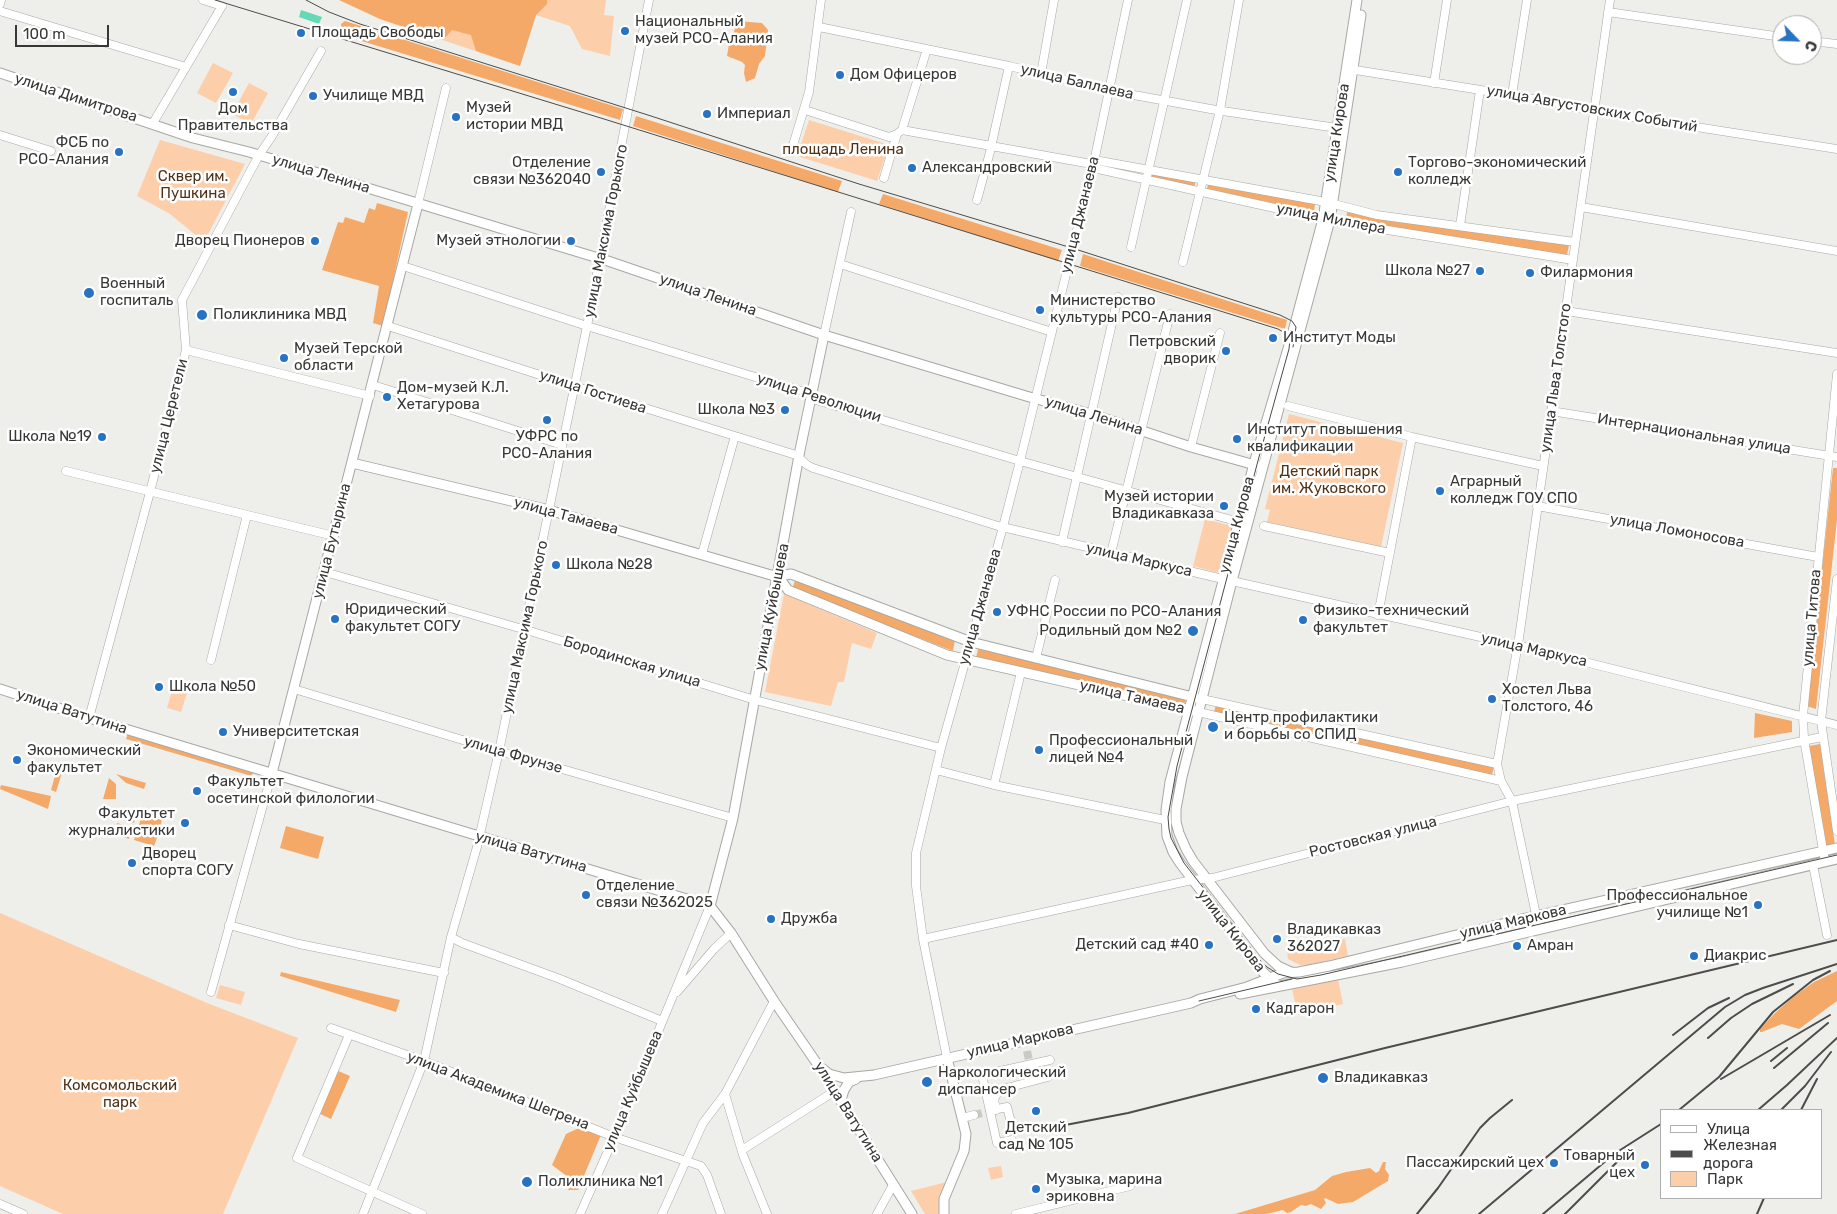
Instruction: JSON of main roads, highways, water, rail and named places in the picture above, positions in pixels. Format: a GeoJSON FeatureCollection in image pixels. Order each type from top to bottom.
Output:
{"type":"FeatureCollection","features":[{"type":"Feature","properties":{"kind":"main road","name":"улица Кирова"},"geometry":{"type":"LineString","coordinates":[[1329,203],[1337,128],[1350,70],[1357,0]]}},
{"type":"Feature","properties":{"kind":"main road","name":"улица Кирова"},"geometry":{"type":"LineString","coordinates":[[1291,972],[1278,966],[1264,953],[1186,849],[1176,822],[1176,809],[1194,711],[1192,697],[1228,580],[1326,220],[1363,0]]}},
{"type":"Feature","properties":{"kind":"main road","name":"улица Димитрова"},"geometry":{"type":"LineString","coordinates":[[0,73],[153,124]]}},
{"type":"Feature","properties":{"kind":"main road","name":"улица Ленина"},"geometry":{"type":"LineString","coordinates":[[153,124],[193,138],[259,155],[600,259],[824,335],[1091,414],[1191,447],[1258,466]]}},
{"type":"Feature","properties":{"kind":"main road","name":"улица Бутырина"},"geometry":{"type":"LineString","coordinates":[[272,773],[373,386],[418,204]]}},
{"type":"Feature","properties":{"kind":"main road","name":"улица Куйбышева"},"geometry":{"type":"LineString","coordinates":[[710,906],[733,818],[799,458],[824,335]]}},
{"type":"Feature","properties":{"kind":"main road","name":"улица Тамаева"},"geometry":{"type":"LineString","coordinates":[[352,463],[549,510],[778,576],[791,574],[971,642],[1202,699]]}},
{"type":"Feature","properties":{"kind":"main road","name":"улица Кирова"},"geometry":{"type":"LineString","coordinates":[[1258,466],[1239,522],[1202,699],[1194,711],[1170,782],[1165,820],[1167,836],[1173,852],[1192,880],[1255,963],[1269,978],[1280,986]]}},
{"type":"Feature","properties":{"kind":"main road","name":"улица Тамаева"},"geometry":{"type":"LineString","coordinates":[[778,576],[788,590],[947,654],[1194,711]]}},
{"type":"Feature","properties":{"kind":"main road","name":"улица Ватутина"},"geometry":{"type":"LineString","coordinates":[[0,689],[89,718],[710,906],[731,933],[774,1001],[820,1068],[912,1214]]}},
{"type":"Feature","properties":{"kind":"main road","name":"улица Маркова"},"geometry":{"type":"LineString","coordinates":[[1191,1003],[1200,998],[1291,972],[1328,966],[1536,916],[1837,848]]}},
{"type":"Feature","properties":{"kind":"main road","name":"улица Маркова"},"geometry":{"type":"LineString","coordinates":[[820,1068],[838,1077],[858,1078],[1191,1003],[1200,1003],[1402,962],[1837,859]]}},
{"type":"Feature","properties":{"kind":"main road"},"geometry":{"type":"LineString","coordinates":[[1247,986],[1256,980],[1255,963]]}},
{"type":"Feature","properties":{"kind":"main road","name":"улица Джанаева"},"geometry":{"type":"LineString","coordinates":[[944,1214],[944,1198],[966,1143],[966,1134],[947,1058]]}},
{"type":"Feature","properties":{"kind":"main road"},"geometry":{"type":"LineString","coordinates":[[840,1100],[849,1082],[858,1078]]}},
{"type":"Feature","properties":{"kind":"tunnel"},"geometry":{"type":"LineString","coordinates":[[1027,1051],[1030,1065]]}},
{"type":"Feature","properties":{"kind":"tunnel"},"geometry":{"type":"LineString","coordinates":[[974,1115],[990,1111]]}},
{"type":"Feature","properties":{"kind":"tram line"},"geometry":{"type":"LineString","coordinates":[[215,0],[604,119],[1278,329],[1285,333],[1290,339],[1289,349],[1177,766],[1168,817],[1171,838],[1184,863],[1258,958],[1278,974],[1297,979],[1321,975],[1837,855]]}},
{"type":"Feature","properties":{"kind":"tram line"},"geometry":{"type":"LineString","coordinates":[[306,0],[329,12],[360,24],[859,184],[1072,248],[1280,315],[1292,321],[1296,327],[1293,347]]}},
{"type":"Feature","properties":{"kind":"tram line"},"geometry":{"type":"LineString","coordinates":[[1199,1001],[1292,979]]}},
{"type":"Feature","properties":{"kind":"railway"},"geometry":{"type":"LineString","coordinates":[[1055,1127],[1128,1113],[1385,1048],[1837,940]]}},
{"type":"Feature","properties":{"kind":"railway"},"geometry":{"type":"LineString","coordinates":[[1479,1214],[1725,1007],[1745,995],[1763,988],[1837,964]]}},
{"type":"Feature","properties":{"kind":"railway"},"geometry":{"type":"LineString","coordinates":[[1680,1109],[1719,1077],[1773,1012],[1813,980],[1830,971]]}},
{"type":"Feature","properties":{"kind":"railway"},"geometry":{"type":"LineString","coordinates":[[1708,1038],[1731,1018],[1752,1004],[1793,984]]}},
{"type":"Feature","properties":{"kind":"railway"},"geometry":{"type":"LineString","coordinates":[[1673,1035],[1708,1008],[1729,998]]}},
{"type":"Feature","properties":{"kind":"railway"},"geometry":{"type":"LineString","coordinates":[[1721,1079],[1830,1015]]}},
{"type":"Feature","properties":{"kind":"railway"},"geometry":{"type":"LineString","coordinates":[[1774,1068],[1828,1023]]}},
{"type":"Feature","properties":{"kind":"railway"},"geometry":{"type":"LineString","coordinates":[[1759,1109],[1837,1038]]}},
{"type":"Feature","properties":{"kind":"railway"},"geometry":{"type":"LineString","coordinates":[[1771,1061],[1787,1048]]}},
{"type":"Feature","properties":{"kind":"railway"},"geometry":{"type":"LineString","coordinates":[[1782,1109],[1805,1086],[1831,1052]]}},
{"type":"Feature","properties":{"kind":"railway"},"geometry":{"type":"LineString","coordinates":[[1802,1109],[1817,1079]]}},
{"type":"Feature","properties":{"kind":"railway"},"geometry":{"type":"LineString","coordinates":[[1417,1214],[1438,1188],[1480,1128],[1512,1100]]}},
{"type":"Feature","properties":{"kind":"railway"},"geometry":{"type":"LineString","coordinates":[[1543,1214],[1614,1154],[1660,1125]]}},
{"type":"Feature","properties":{"kind":"railway"},"geometry":{"type":"LineString","coordinates":[[1565,1214],[1623,1156]]}},
{"type":"Feature","properties":{"kind":"railway"},"geometry":{"type":"LineString","coordinates":[[1757,1214],[1764,1199]]}},
{"type":"Feature","properties":{"kind":"place","name":"Национальный музей РСО-Алания"},"geometry":{"type":"Point","coordinates":[625,31]}},
{"type":"Feature","properties":{"kind":"place","name":"Площадь Свободы"},"geometry":{"type":"Point","coordinates":[301,33]}},
{"type":"Feature","properties":{"kind":"place","name":"Дом Офицеров"},"geometry":{"type":"Point","coordinates":[840,75]}},
{"type":"Feature","properties":{"kind":"place","name":"Дом Правительства"},"geometry":{"type":"Point","coordinates":[233,92]}},
{"type":"Feature","properties":{"kind":"place","name":"Училище МВД"},"geometry":{"type":"Point","coordinates":[313,96]}},
{"type":"Feature","properties":{"kind":"place","name":"Империал"},"geometry":{"type":"Point","coordinates":[707,114]}},
{"type":"Feature","properties":{"kind":"place","name":"Музей истории МВД"},"geometry":{"type":"Point","coordinates":[456,117]}},
{"type":"Feature","properties":{"kind":"place","name":"ФСБ по РСО-Алания"},"geometry":{"type":"Point","coordinates":[119,152]}},
{"type":"Feature","properties":{"kind":"place","name":"Александровский"},"geometry":{"type":"Point","coordinates":[912,168]}},
{"type":"Feature","properties":{"kind":"place","name":"Отделение связи №362040"},"geometry":{"type":"Point","coordinates":[601,172]}},
{"type":"Feature","properties":{"kind":"place","name":"Торгово-экономический колледж"},"geometry":{"type":"Point","coordinates":[1398,172]}},
{"type":"Feature","properties":{"kind":"place","name":"Дворец Пионеров"},"geometry":{"type":"Point","coordinates":[315,241]}},
{"type":"Feature","properties":{"kind":"place","name":"Музей этнологии"},"geometry":{"type":"Point","coordinates":[571,241]}},
{"type":"Feature","properties":{"kind":"place","name":"Школа №27"},"geometry":{"type":"Point","coordinates":[1480,271]}},
{"type":"Feature","properties":{"kind":"place","name":"Филармония"},"geometry":{"type":"Point","coordinates":[1530,273]}},
{"type":"Feature","properties":{"kind":"place","name":"Военный госпиталь"},"geometry":{"type":"Point","coordinates":[89,293]}},
{"type":"Feature","properties":{"kind":"place","name":"Министерство культуры РСО-Алания"},"geometry":{"type":"Point","coordinates":[1040,310]}},
{"type":"Feature","properties":{"kind":"place","name":"Поликлиника МВД"},"geometry":{"type":"Point","coordinates":[202,315]}},
{"type":"Feature","properties":{"kind":"place","name":"Институт Моды"},"geometry":{"type":"Point","coordinates":[1273,338]}},
{"type":"Feature","properties":{"kind":"place","name":"Петровский дворик"},"geometry":{"type":"Point","coordinates":[1226,351]}},
{"type":"Feature","properties":{"kind":"place","name":"Музей Терской области"},"geometry":{"type":"Point","coordinates":[284,358]}},
{"type":"Feature","properties":{"kind":"place","name":"Дом-музей К.Л. Хетагурова"},"geometry":{"type":"Point","coordinates":[387,397]}},
{"type":"Feature","properties":{"kind":"place","name":"Школа №3"},"geometry":{"type":"Point","coordinates":[785,410]}},
{"type":"Feature","properties":{"kind":"place","name":"УФРС по РСО-Алания"},"geometry":{"type":"Point","coordinates":[547,420]}},
{"type":"Feature","properties":{"kind":"place","name":"Школа №19"},"geometry":{"type":"Point","coordinates":[102,437]}},
{"type":"Feature","properties":{"kind":"place","name":"Институт повышения квалификации"},"geometry":{"type":"Point","coordinates":[1237,439]}},
{"type":"Feature","properties":{"kind":"place","name":"Аграрный колледж ГОУ СПО"},"geometry":{"type":"Point","coordinates":[1440,491]}},
{"type":"Feature","properties":{"kind":"place","name":"Музей истории Владикавказа"},"geometry":{"type":"Point","coordinates":[1224,506]}},
{"type":"Feature","properties":{"kind":"place","name":"Школа №28"},"geometry":{"type":"Point","coordinates":[556,565]}},
{"type":"Feature","properties":{"kind":"place","name":"УФНС России по РСО-Алания"},"geometry":{"type":"Point","coordinates":[997,612]}},
{"type":"Feature","properties":{"kind":"place","name":"Юридический факультет СОГУ"},"geometry":{"type":"Point","coordinates":[335,619]}},
{"type":"Feature","properties":{"kind":"place","name":"Физико-технический факультет"},"geometry":{"type":"Point","coordinates":[1303,620]}},
{"type":"Feature","properties":{"kind":"place","name":"Родильный дом №2"},"geometry":{"type":"Point","coordinates":[1193,631]}},
{"type":"Feature","properties":{"kind":"place","name":"Школа №50"},"geometry":{"type":"Point","coordinates":[159,687]}},
{"type":"Feature","properties":{"kind":"place","name":"Хостел Льва Толстого, 46"},"geometry":{"type":"Point","coordinates":[1492,699]}},
{"type":"Feature","properties":{"kind":"place","name":"Центр профилактики и борьбы со СПИД"},"geometry":{"type":"Point","coordinates":[1213,727]}},
{"type":"Feature","properties":{"kind":"place","name":"Университетская"},"geometry":{"type":"Point","coordinates":[223,732]}},
{"type":"Feature","properties":{"kind":"place","name":"Профессиональный лицей №4"},"geometry":{"type":"Point","coordinates":[1039,750]}},
{"type":"Feature","properties":{"kind":"place","name":"Экономический факультет"},"geometry":{"type":"Point","coordinates":[17,760]}},
{"type":"Feature","properties":{"kind":"place","name":"Факультет осетинской филологии"},"geometry":{"type":"Point","coordinates":[197,791]}},
{"type":"Feature","properties":{"kind":"place","name":"Факультет журналистики"},"geometry":{"type":"Point","coordinates":[185,823]}},
{"type":"Feature","properties":{"kind":"place","name":"Дворец спорта СОГУ"},"geometry":{"type":"Point","coordinates":[132,863]}},
{"type":"Feature","properties":{"kind":"place","name":"Отделение связи №362025"},"geometry":{"type":"Point","coordinates":[586,895]}},
{"type":"Feature","properties":{"kind":"place","name":"Профессиональное училище №1"},"geometry":{"type":"Point","coordinates":[1758,905]}},
{"type":"Feature","properties":{"kind":"place","name":"Дружба"},"geometry":{"type":"Point","coordinates":[771,919]}},
{"type":"Feature","properties":{"kind":"place","name":"Владикавказ 362027"},"geometry":{"type":"Point","coordinates":[1277,939]}},
{"type":"Feature","properties":{"kind":"place","name":"Детский сад #40"},"geometry":{"type":"Point","coordinates":[1209,945]}},
{"type":"Feature","properties":{"kind":"place","name":"Амран"},"geometry":{"type":"Point","coordinates":[1517,946]}},
{"type":"Feature","properties":{"kind":"place","name":"Диакрис"},"geometry":{"type":"Point","coordinates":[1694,956]}},
{"type":"Feature","properties":{"kind":"place","name":"Кадгарон"},"geometry":{"type":"Point","coordinates":[1256,1009]}},
{"type":"Feature","properties":{"kind":"place","name":"Владикавказ"},"geometry":{"type":"Point","coordinates":[1323,1078]}},
{"type":"Feature","properties":{"kind":"place","name":"Наркологический диспансер"},"geometry":{"type":"Point","coordinates":[927,1082]}},
{"type":"Feature","properties":{"kind":"place","name":"Детский сад № 105"},"geometry":{"type":"Point","coordinates":[1036,1111]}},
{"type":"Feature","properties":{"kind":"place","name":"Пассажирский цех"},"geometry":{"type":"Point","coordinates":[1554,1163]}},
{"type":"Feature","properties":{"kind":"place","name":"Товарный цех"},"geometry":{"type":"Point","coordinates":[1645,1165]}},
{"type":"Feature","properties":{"kind":"place","name":"Поликлиника №1"},"geometry":{"type":"Point","coordinates":[527,1182]}},
{"type":"Feature","properties":{"kind":"place","name":"Музыка, марина эриковна"},"geometry":{"type":"Point","coordinates":[1036,1189]}},
{"type":"Feature","properties":{"kind":"park label","name":"площадь Ленина"},"geometry":{"type":"Point","coordinates":[843,150]}},
{"type":"Feature","properties":{"kind":"park label","name":"Сквер им. Пушкина"},"geometry":{"type":"Point","coordinates":[193,186]}},
{"type":"Feature","properties":{"kind":"park label","name":"Детский парк им. Жуковского"},"geometry":{"type":"Point","coordinates":[1329,480]}},
{"type":"Feature","properties":{"kind":"park label","name":"Комсомольский парк"},"geometry":{"type":"Point","coordinates":[120,1094]}}]}
